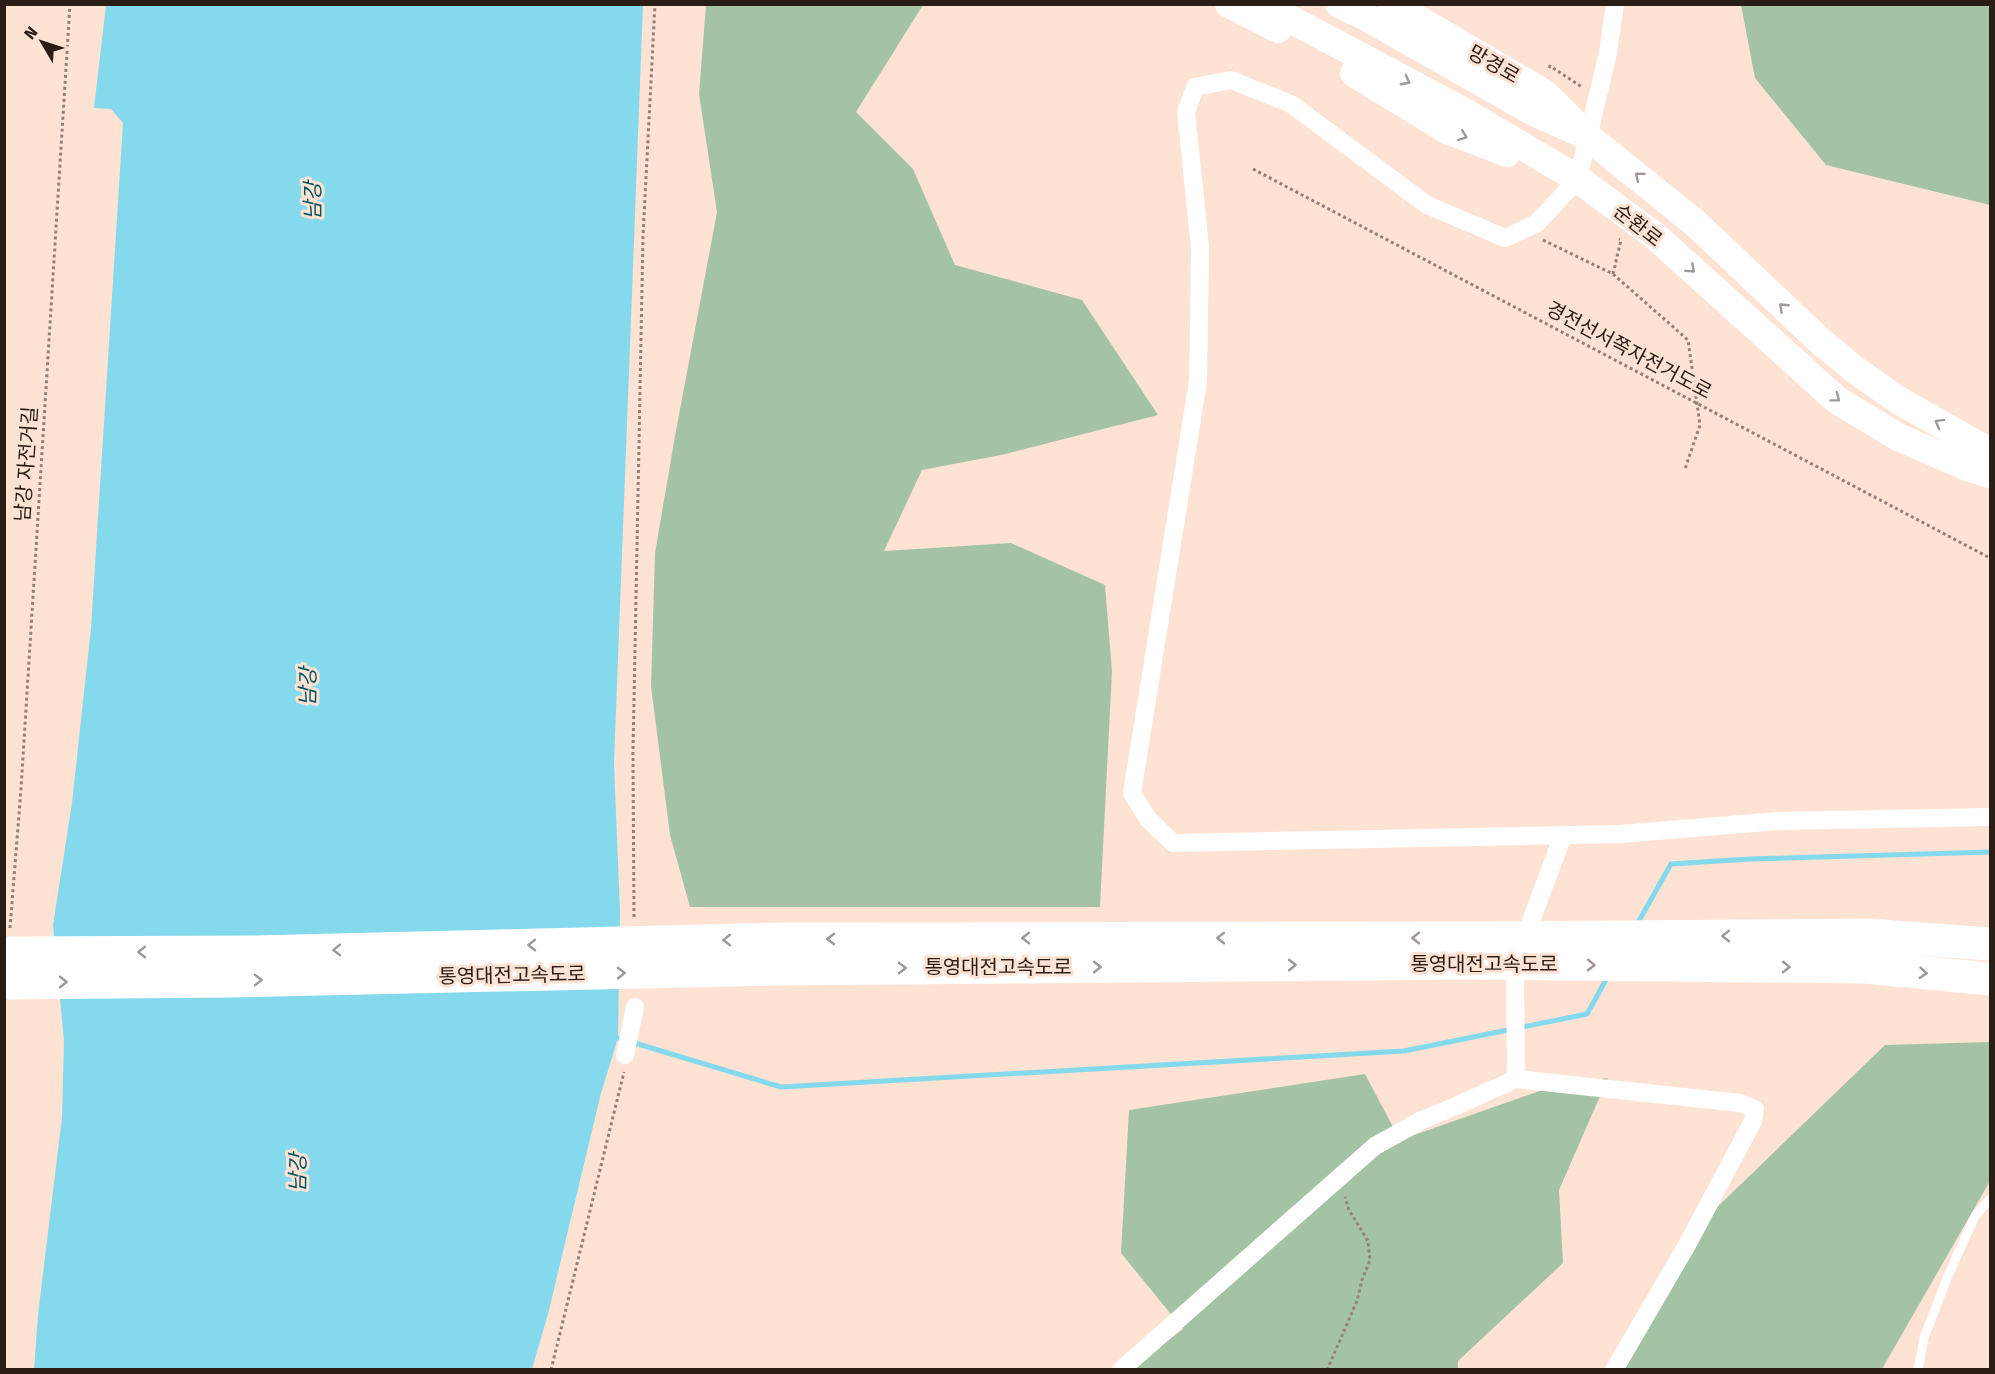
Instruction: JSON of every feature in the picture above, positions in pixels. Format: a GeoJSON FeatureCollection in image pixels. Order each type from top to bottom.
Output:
{"type":"FeatureCollection","features":[{"type":"Feature","properties":{"kind":"highway","name":"통영대전고속도로"},"geometry":{"type":"LineString","coordinates":[[7,940],[252,952],[783,954],[1472,951],[1868,935],[1990,944]]}},
{"type":"Feature","properties":{"kind":"highway","name":"통영대전고속도로"},"geometry":{"type":"LineString","coordinates":[[1472,951],[1515,964],[1865,968],[1990,979]]}},
{"type":"Feature","properties":{"kind":"highway","name":"통영대전고속도로"},"geometry":{"type":"LineString","coordinates":[[4,983],[228,981],[783,954]]}},
{"type":"Feature","properties":{"kind":"main road"},"geometry":{"type":"LineString","coordinates":[[1229,4],[1301,41],[1447,130],[1578,179]]}},
{"type":"Feature","properties":{"kind":"main road","name":"순환로"},"geometry":{"type":"LineString","coordinates":[[1262,4],[1465,112],[1578,179],[1655,236],[1837,400],[1898,437],[1967,467],[1990,474]]}},
{"type":"Feature","properties":{"kind":"main road","name":"순환로"},"geometry":{"type":"LineString","coordinates":[[1339,4],[1370,19],[1532,111],[1587,136],[1695,223],[1819,340],[1854,369],[1898,400],[1990,450]]}},
{"type":"Feature","properties":{"kind":"main road","name":"망경로"},"geometry":{"type":"LineString","coordinates":[[1392,4],[1544,93],[1587,136]]}},
{"type":"Feature","properties":{"kind":"street"},"geometry":{"type":"LineString","coordinates":[[1615,4],[1608,53],[1578,179],[1536,224],[1504,238],[1426,205],[1291,104],[1231,80],[1196,87],[1186,112],[1200,247],[1198,381],[1132,793],[1148,819],[1173,843],[1621,834],[1778,821],[1990,817]]}},
{"type":"Feature","properties":{"kind":"street"},"geometry":{"type":"LineString","coordinates":[[1516,1079],[1515,964],[1563,835]]}},
{"type":"Feature","properties":{"kind":"street"},"geometry":{"type":"LineString","coordinates":[[625,1055],[634,1007]]}},
{"type":"Feature","properties":{"kind":"street"},"geometry":{"type":"LineString","coordinates":[[1121,1370],[1376,1146],[1422,1120],[1516,1079],[1740,1103],[1755,1108],[1753,1121],[1687,1245],[1614,1370]]}},
{"type":"Feature","properties":{"kind":"lane"},"geometry":{"type":"LineString","coordinates":[[1918,1370],[1924,1338],[1947,1278],[1975,1216],[1990,1199]]}},
{"type":"Feature","properties":{"kind":"path","name":"남강 자전거길"},"geometry":{"type":"LineString","coordinates":[[7,940],[21,789],[70,4]]}},
{"type":"Feature","properties":{"kind":"path"},"geometry":{"type":"LineString","coordinates":[[634,926],[633,752],[643,236],[655,4]]}},
{"type":"Feature","properties":{"kind":"path"},"geometry":{"type":"LineString","coordinates":[[1550,66],[1587,90]]}},
{"type":"Feature","properties":{"kind":"path","name":"경전선서쪽자전거도로"},"geometry":{"type":"LineString","coordinates":[[1253,169],[1990,558]]}},
{"type":"Feature","properties":{"kind":"path"},"geometry":{"type":"LineString","coordinates":[[1522,230],[1613,274],[1688,340],[1700,425],[1685,469]]}},
{"type":"Feature","properties":{"kind":"path"},"geometry":{"type":"LineString","coordinates":[[1613,274],[1621,240]]}},
{"type":"Feature","properties":{"kind":"path"},"geometry":{"type":"LineString","coordinates":[[551,1370],[624,1072],[625,1055]]}},
{"type":"Feature","properties":{"kind":"path"},"geometry":{"type":"LineString","coordinates":[[1327,1370],[1357,1300],[1370,1260],[1368,1241],[1349,1210],[1342,1186],[1346,1172]]}},
{"type":"Feature","properties":{"kind":"green space"},"geometry":{"type":"Polygon","coordinates":[[[706,5],[923,5],[856,112],[913,169],[955,265],[1082,300],[1158,415],[1001,455],[922,470],[884,551],[1011,543],[1105,585],[1112,671],[1100,907],[690,907],[670,835],[651,686],[655,553],[717,212],[699,94],[706,5]]]}},
{"type":"Feature","properties":{"kind":"green space"},"geometry":{"type":"Polygon","coordinates":[[[1741,5],[1990,5],[1990,205],[1826,165],[1755,78],[1741,5]]]}},
{"type":"Feature","properties":{"kind":"green space"},"geometry":{"type":"Polygon","coordinates":[[[1990,1042],[1990,1181],[1882,1369],[1608,1370],[1709,1215],[1885,1045],[1990,1042]]]}},
{"type":"Feature","properties":{"kind":"green space"},"geometry":{"type":"Polygon","coordinates":[[[1365,1074],[1400,1140],[1554,1086],[1608,1078],[1559,1190],[1563,1263],[1458,1361],[1458,1369],[1131,1369],[1183,1329],[1121,1253],[1129,1110],[1365,1074]]]}},
{"type":"Feature","properties":{"kind":"water","name":"남강"},"geometry":{"type":"Polygon","coordinates":[[[106,5],[643,5],[614,763],[620,912],[618,1038],[601,1093],[548,1314],[532,1369],[34,1370],[38,1315],[62,1117],[64,1041],[53,925],[72,803],[91,628],[123,123],[111,109],[94,108],[106,5]]]}},
{"type":"Feature","properties":{"kind":"waterway"},"geometry":{"type":"LineString","coordinates":[[1636,926],[1671,864],[1750,859],[1990,852]]}},
{"type":"Feature","properties":{"kind":"waterway"},"geometry":{"type":"LineString","coordinates":[[618,1038],[781,1087],[1404,1051],[1587,1014],[1608,976]]}}]}
